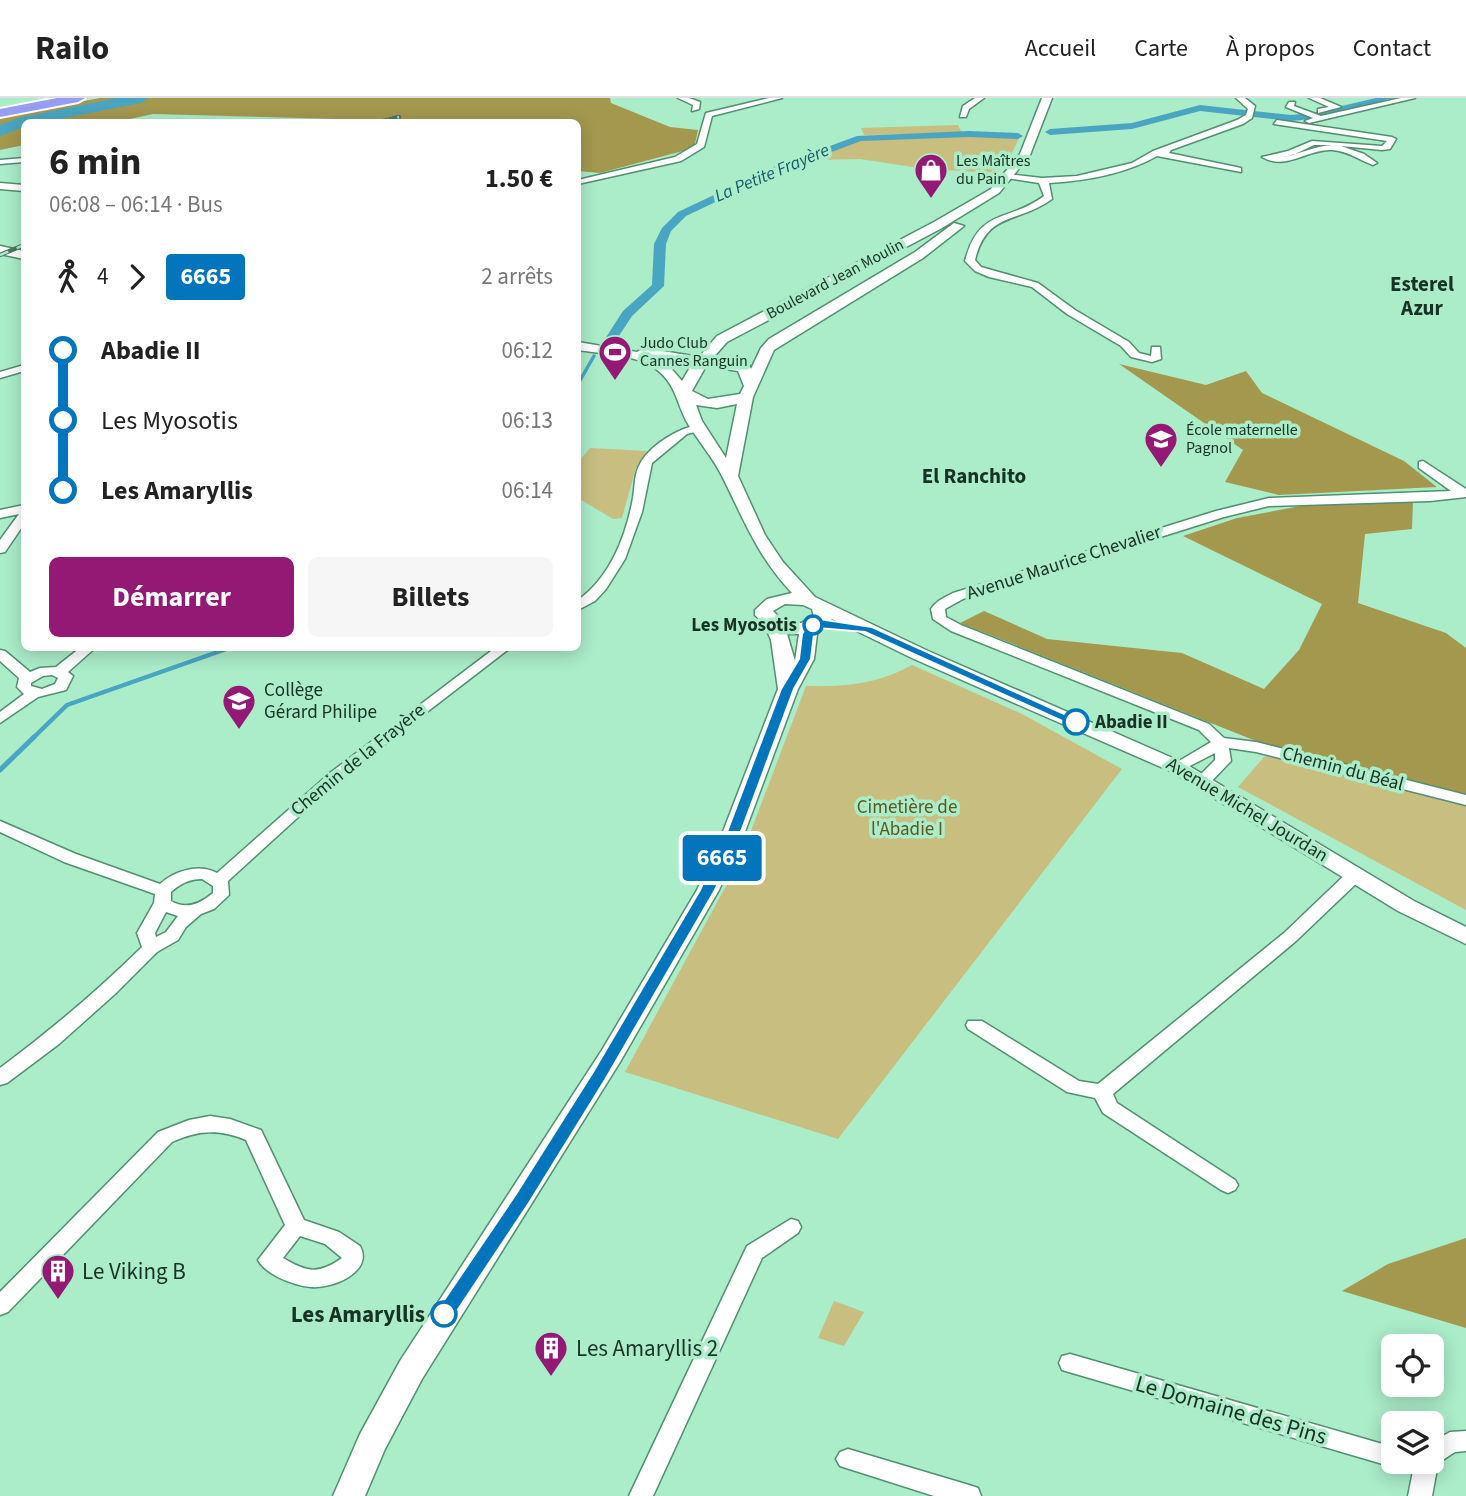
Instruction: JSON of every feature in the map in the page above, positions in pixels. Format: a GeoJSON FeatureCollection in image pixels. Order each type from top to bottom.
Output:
{"type":"FeatureCollection","features":[{"type":"Feature","properties":{"kind":"highway"},"geometry":{"type":"LineString","coordinates":[[0,107],[46,98]]}},
{"type":"Feature","properties":{"kind":"highway"},"geometry":{"type":"LineString","coordinates":[[0,113],[78,98]]}},
{"type":"Feature","properties":{"kind":"main road","name":"Boulevard Jean Moulin"},"geometry":{"type":"LineString","coordinates":[[684,393],[701,360],[722,339],[984,199],[1006,180],[1031,145],[1047,98]]}},
{"type":"Feature","properties":{"kind":"main road"},"geometry":{"type":"LineString","coordinates":[[0,186],[21,188]]}},
{"type":"Feature","properties":{"kind":"main road"},"geometry":{"type":"LineString","coordinates":[[730,476],[748,391],[768,348],[919,255],[960,225],[984,199]]}},
{"type":"Feature","properties":{"kind":"main road"},"geometry":{"type":"LineString","coordinates":[[0,250],[21,254]]}},
{"type":"Feature","properties":{"kind":"main road"},"geometry":{"type":"LineString","coordinates":[[654,354],[702,347],[722,339]]}},
{"type":"Feature","properties":{"kind":"main road"},"geometry":{"type":"LineString","coordinates":[[581,344],[744,368],[748,391]]}},
{"type":"Feature","properties":{"kind":"main road"},"geometry":{"type":"LineString","coordinates":[[581,345],[628,355],[663,367],[684,393],[698,428],[730,476],[757,535],[776,565],[815,614]]}},
{"type":"Feature","properties":{"kind":"main road"},"geometry":{"type":"LineString","coordinates":[[684,393],[698,402],[709,404],[731,402],[748,391]]}},
{"type":"Feature","properties":{"kind":"main road"},"geometry":{"type":"LineString","coordinates":[[774,602],[778,588],[776,565]]}},
{"type":"Feature","properties":{"kind":"main road"},"geometry":{"type":"LineString","coordinates":[[794,599],[815,614],[793,629],[773,624],[767,620],[764,610],[774,602],[794,599]]}},
{"type":"Feature","properties":{"kind":"main road"},"geometry":{"type":"LineString","coordinates":[[349,1496],[372,1444],[431,1336],[584,1100],[708,890],[735,829],[788,689],[805,659],[808,634],[815,614]]}},
{"type":"Feature","properties":{"kind":"main road","name":"Avenue Michel Jourdan"},"geometry":{"type":"LineString","coordinates":[[815,614],[867,629],[1177,766],[1431,920],[1466,936]]}},
{"type":"Feature","properties":{"kind":"main road"},"geometry":{"type":"LineString","coordinates":[[773,624],[785,654],[788,689]]}},
{"type":"Feature","properties":{"kind":"street"},"geometry":{"type":"LineString","coordinates":[[682,98],[697,104],[695,109]]}},
{"type":"Feature","properties":{"kind":"street"},"geometry":{"type":"LineString","coordinates":[[581,181],[678,159],[702,145],[709,115],[778,98]]}},
{"type":"Feature","properties":{"kind":"street"},"geometry":{"type":"LineString","coordinates":[[964,115],[966,108],[980,98]]}},
{"type":"Feature","properties":{"kind":"street"},"geometry":{"type":"LineString","coordinates":[[1006,180],[1044,186],[1119,170],[1240,122],[1250,114],[1246,101],[1240,98]]}},
{"type":"Feature","properties":{"kind":"street"},"geometry":{"type":"LineString","coordinates":[[1292,104],[1290,107],[1315,116],[1336,107],[1314,98]]}},
{"type":"Feature","properties":{"kind":"street"},"geometry":{"type":"LineString","coordinates":[[1240,122],[1268,122],[1315,116],[1411,98]]}},
{"type":"Feature","properties":{"kind":"street"},"geometry":{"type":"LineString","coordinates":[[1268,122],[1392,139],[1387,147],[1382,148],[1312,143],[1290,153],[1266,157],[1269,159],[1285,160],[1303,157],[1320,149],[1335,149],[1352,152],[1373,163]]}},
{"type":"Feature","properties":{"kind":"street"},"geometry":{"type":"LineString","coordinates":[[1184,142],[1183,145],[1160,154],[1238,170]]}},
{"type":"Feature","properties":{"kind":"street"},"geometry":{"type":"LineString","coordinates":[[0,162],[21,160]]}},
{"type":"Feature","properties":{"kind":"street"},"geometry":{"type":"LineString","coordinates":[[1044,186],[1049,197],[1043,203],[1007,215],[979,234],[972,247],[970,261],[978,269],[1035,285],[1046,291],[1071,312],[1125,344],[1135,355],[1152,359],[1157,357],[1156,349]]}},
{"type":"Feature","properties":{"kind":"street"},"geometry":{"type":"LineString","coordinates":[[0,375],[21,369]]}},
{"type":"Feature","properties":{"kind":"street"},"geometry":{"type":"LineString","coordinates":[[581,604],[598,590],[626,547],[639,498],[643,467],[683,431],[698,428]]}},
{"type":"Feature","properties":{"kind":"street"},"geometry":{"type":"LineString","coordinates":[[1423,466],[1464,493]]}},
{"type":"Feature","properties":{"kind":"street","name":"Avenue Maurice Chevalier"},"geometry":{"type":"LineString","coordinates":[[1220,742],[1204,727],[945,624],[937,614],[938,609],[958,596],[1220,514],[1269,502],[1430,497],[1464,493]]}},
{"type":"Feature","properties":{"kind":"street"},"geometry":{"type":"LineString","coordinates":[[0,514],[21,510]]}},
{"type":"Feature","properties":{"kind":"street"},"geometry":{"type":"LineString","coordinates":[[0,549],[21,520]]}},
{"type":"Feature","properties":{"kind":"street"},"geometry":{"type":"LineString","coordinates":[[59,672],[84,651]]}},
{"type":"Feature","properties":{"kind":"street","name":"Chemin de la Frayère"},"geometry":{"type":"LineString","coordinates":[[219,880],[335,776],[499,651]]}},
{"type":"Feature","properties":{"kind":"street"},"geometry":{"type":"LineString","coordinates":[[0,654],[28,678]]}},
{"type":"Feature","properties":{"kind":"street"},"geometry":{"type":"LineString","coordinates":[[0,719],[35,693],[56,690],[65,683],[66,676],[47,671],[28,678],[24,687],[35,693]]}},
{"type":"Feature","properties":{"kind":"street"},"geometry":{"type":"LineString","coordinates":[[1177,766],[1205,754],[1220,742],[1223,761],[1203,780]]}},
{"type":"Feature","properties":{"kind":"street","name":"Chemin du Béal"},"geometry":{"type":"LineString","coordinates":[[1220,742],[1256,747],[1466,800]]}},
{"type":"Feature","properties":{"kind":"street"},"geometry":{"type":"LineString","coordinates":[[0,826],[163,897],[175,910],[194,911]]}},
{"type":"Feature","properties":{"kind":"street"},"geometry":{"type":"LineString","coordinates":[[0,1078],[62,1031],[151,948],[172,936],[179,924],[194,911],[217,900],[223,889],[219,880],[206,874],[189,875],[173,881],[146,933],[151,948]]}},
{"type":"Feature","properties":{"kind":"street"},"geometry":{"type":"LineString","coordinates":[[975,1025],[1073,1087],[1102,1092],[1290,937],[1355,875]]}},
{"type":"Feature","properties":{"kind":"street"},"geometry":{"type":"LineString","coordinates":[[1102,1092],[1110,1108],[1228,1185]]}},
{"type":"Feature","properties":{"kind":"street"},"geometry":{"type":"LineString","coordinates":[[0,1306],[165,1137],[187,1125],[207,1122],[233,1126],[254,1135],[296,1226]]}},
{"type":"Feature","properties":{"kind":"street"},"geometry":{"type":"LineString","coordinates":[[641,1496],[754,1252],[790,1227]]}},
{"type":"Feature","properties":{"kind":"street","name":"Le Domaine des Pins"},"geometry":{"type":"LineString","coordinates":[[1070,1363],[1381,1454]]}},
{"type":"Feature","properties":{"kind":"street"},"geometry":{"type":"LineString","coordinates":[[1444,1446],[1450,1442],[1466,1441]]}},
{"type":"Feature","properties":{"kind":"street"},"geometry":{"type":"LineString","coordinates":[[848,1459],[969,1496]]}},
{"type":"Feature","properties":{"kind":"street"},"geometry":{"type":"LineString","coordinates":[[1420,1496],[1422,1474]]}},
{"type":"Feature","properties":{"kind":"green space"},"geometry":{"type":"Polygon","coordinates":[[[958,125],[962,133],[864,135],[861,128],[958,125]]]}},
{"type":"Feature","properties":{"kind":"green space"},"geometry":{"type":"Polygon","coordinates":[[[971,136],[1019,138],[1012,153],[996,173],[926,169],[860,159],[810,160],[864,139],[971,136]]]}},
{"type":"Feature","properties":{"kind":"green space"},"geometry":{"type":"Polygon","coordinates":[[[590,448],[647,451],[636,468],[622,518],[613,519],[581,500],[581,458],[590,448]]]}},
{"type":"Feature","properties":{"kind":"green space","name":"Cimetière de l'Abadie I"},"geometry":{"type":"Polygon","coordinates":[[[912,665],[1022,714],[1122,769],[838,1139],[625,1072],[740,860],[806,686],[860,683],[912,665]]]}},
{"type":"Feature","properties":{"kind":"green space"},"geometry":{"type":"Polygon","coordinates":[[[1278,755],[1466,804],[1466,910],[1238,787],[1264,757],[1278,755]]]}},
{"type":"Feature","properties":{"kind":"green space"},"geometry":{"type":"Polygon","coordinates":[[[834,1301],[864,1312],[844,1346],[818,1338],[834,1301]]]}},
{"type":"Feature","properties":{"kind":"shaded area"},"geometry":{"type":"Polygon","coordinates":[[[100,98],[610,98],[611,103],[670,127],[698,130],[694,148],[600,173],[581,171],[581,119],[334,119],[153,114],[130,119],[21,119],[21,146],[0,150],[0,117],[100,98]]]}},
{"type":"Feature","properties":{"kind":"shaded area"},"geometry":{"type":"Polygon","coordinates":[[[1119,364],[1206,385],[1246,371],[1262,393],[1404,461],[1437,487],[1279,495],[1225,482],[1243,450],[1119,364]]]}},
{"type":"Feature","properties":{"kind":"shaded area"},"geometry":{"type":"Polygon","coordinates":[[[1413,500],[1412,529],[1365,534],[1358,603],[1446,633],[1466,648],[1466,798],[1256,741],[960,623],[984,611],[1047,639],[1182,653],[1264,689],[1299,650],[1322,604],[1183,536],[1237,518],[1311,504],[1413,500]]]}},
{"type":"Feature","properties":{"kind":"shaded area"},"geometry":{"type":"Polygon","coordinates":[[[1466,1238],[1466,1328],[1342,1291],[1388,1264],[1466,1238]]]}},
{"type":"Feature","properties":{"kind":"waterway"},"geometry":{"type":"LineString","coordinates":[[37,119],[141,98]]}},
{"type":"Feature","properties":{"kind":"waterway","name":"La Petite Frayère"},"geometry":{"type":"LineString","coordinates":[[1050,132],[1132,126],[1200,108],[1291,118],[1312,116],[1388,98]]}},
{"type":"Feature","properties":{"kind":"waterway"},"geometry":{"type":"LineString","coordinates":[[0,131],[21,122]]}},
{"type":"Feature","properties":{"kind":"waterway","name":"La Petite Frayère"},"geometry":{"type":"LineString","coordinates":[[609,342],[627,314],[658,286],[660,244],[666,230],[682,214],[777,169],[860,138],[969,134],[1018,136]]}},
{"type":"Feature","properties":{"kind":"waterway","name":"La Petite Frayère"},"geometry":{"type":"LineString","coordinates":[[581,379],[594,356]]}},
{"type":"Feature","properties":{"kind":"waterway","name":"La Petite Frayère"},"geometry":{"type":"LineString","coordinates":[[32,739],[67,705],[220,651]]}},
{"type":"Feature","properties":{"kind":"waterway","name":"La Petite Frayère"},"geometry":{"type":"LineString","coordinates":[[0,770],[34,737]]}},
{"type":"Feature","properties":{"kind":"railway"},"geometry":{"type":"LineString","coordinates":[[391,119],[399,117]]}},
{"type":"Feature","properties":{"kind":"railway"},"geometry":{"type":"LineString","coordinates":[[0,255],[21,246]]}},
{"type":"Feature","properties":{"kind":"bus line","name":"6665"},"geometry":{"type":"LineString","coordinates":[[444,1314],[523,1199],[708,890],[735,829],[788,689],[805,659],[808,634],[813,625],[819,622],[867,629],[1076,722]]}},
{"type":"Feature","properties":{"kind":"place","name":"Les Maîtres du Pain"},"geometry":{"type":"Point","coordinates":[931,200]}},
{"type":"Feature","properties":{"kind":"place","name":"Judo Club Cannes Ranguin"},"geometry":{"type":"Point","coordinates":[615,382]}},
{"type":"Feature","properties":{"kind":"place","name":"École maternelle Pagnol"},"geometry":{"type":"Point","coordinates":[1161,469]}},
{"type":"Feature","properties":{"kind":"place","name":"Les Myosotis"},"geometry":{"type":"Point","coordinates":[813,625]}},
{"type":"Feature","properties":{"kind":"place","name":"Abadie II"},"geometry":{"type":"Point","coordinates":[1076,722]}},
{"type":"Feature","properties":{"kind":"place","name":"Collège Gérard Philipe"},"geometry":{"type":"Point","coordinates":[239,731]}},
{"type":"Feature","properties":{"kind":"place","name":"Le Viking B"},"geometry":{"type":"Point","coordinates":[58,1301]}},
{"type":"Feature","properties":{"kind":"place","name":"Les Amaryllis"},"geometry":{"type":"Point","coordinates":[444,1314]}},
{"type":"Feature","properties":{"kind":"place","name":"Les Amaryllis 2"},"geometry":{"type":"Point","coordinates":[551,1378]}},
{"type":"Feature","properties":{"kind":"district","name":"Esterel Azur"},"geometry":{"type":"Point","coordinates":[1422,296]}},
{"type":"Feature","properties":{"kind":"district","name":"El Ranchito"},"geometry":{"type":"Point","coordinates":[974,476]}}]}
